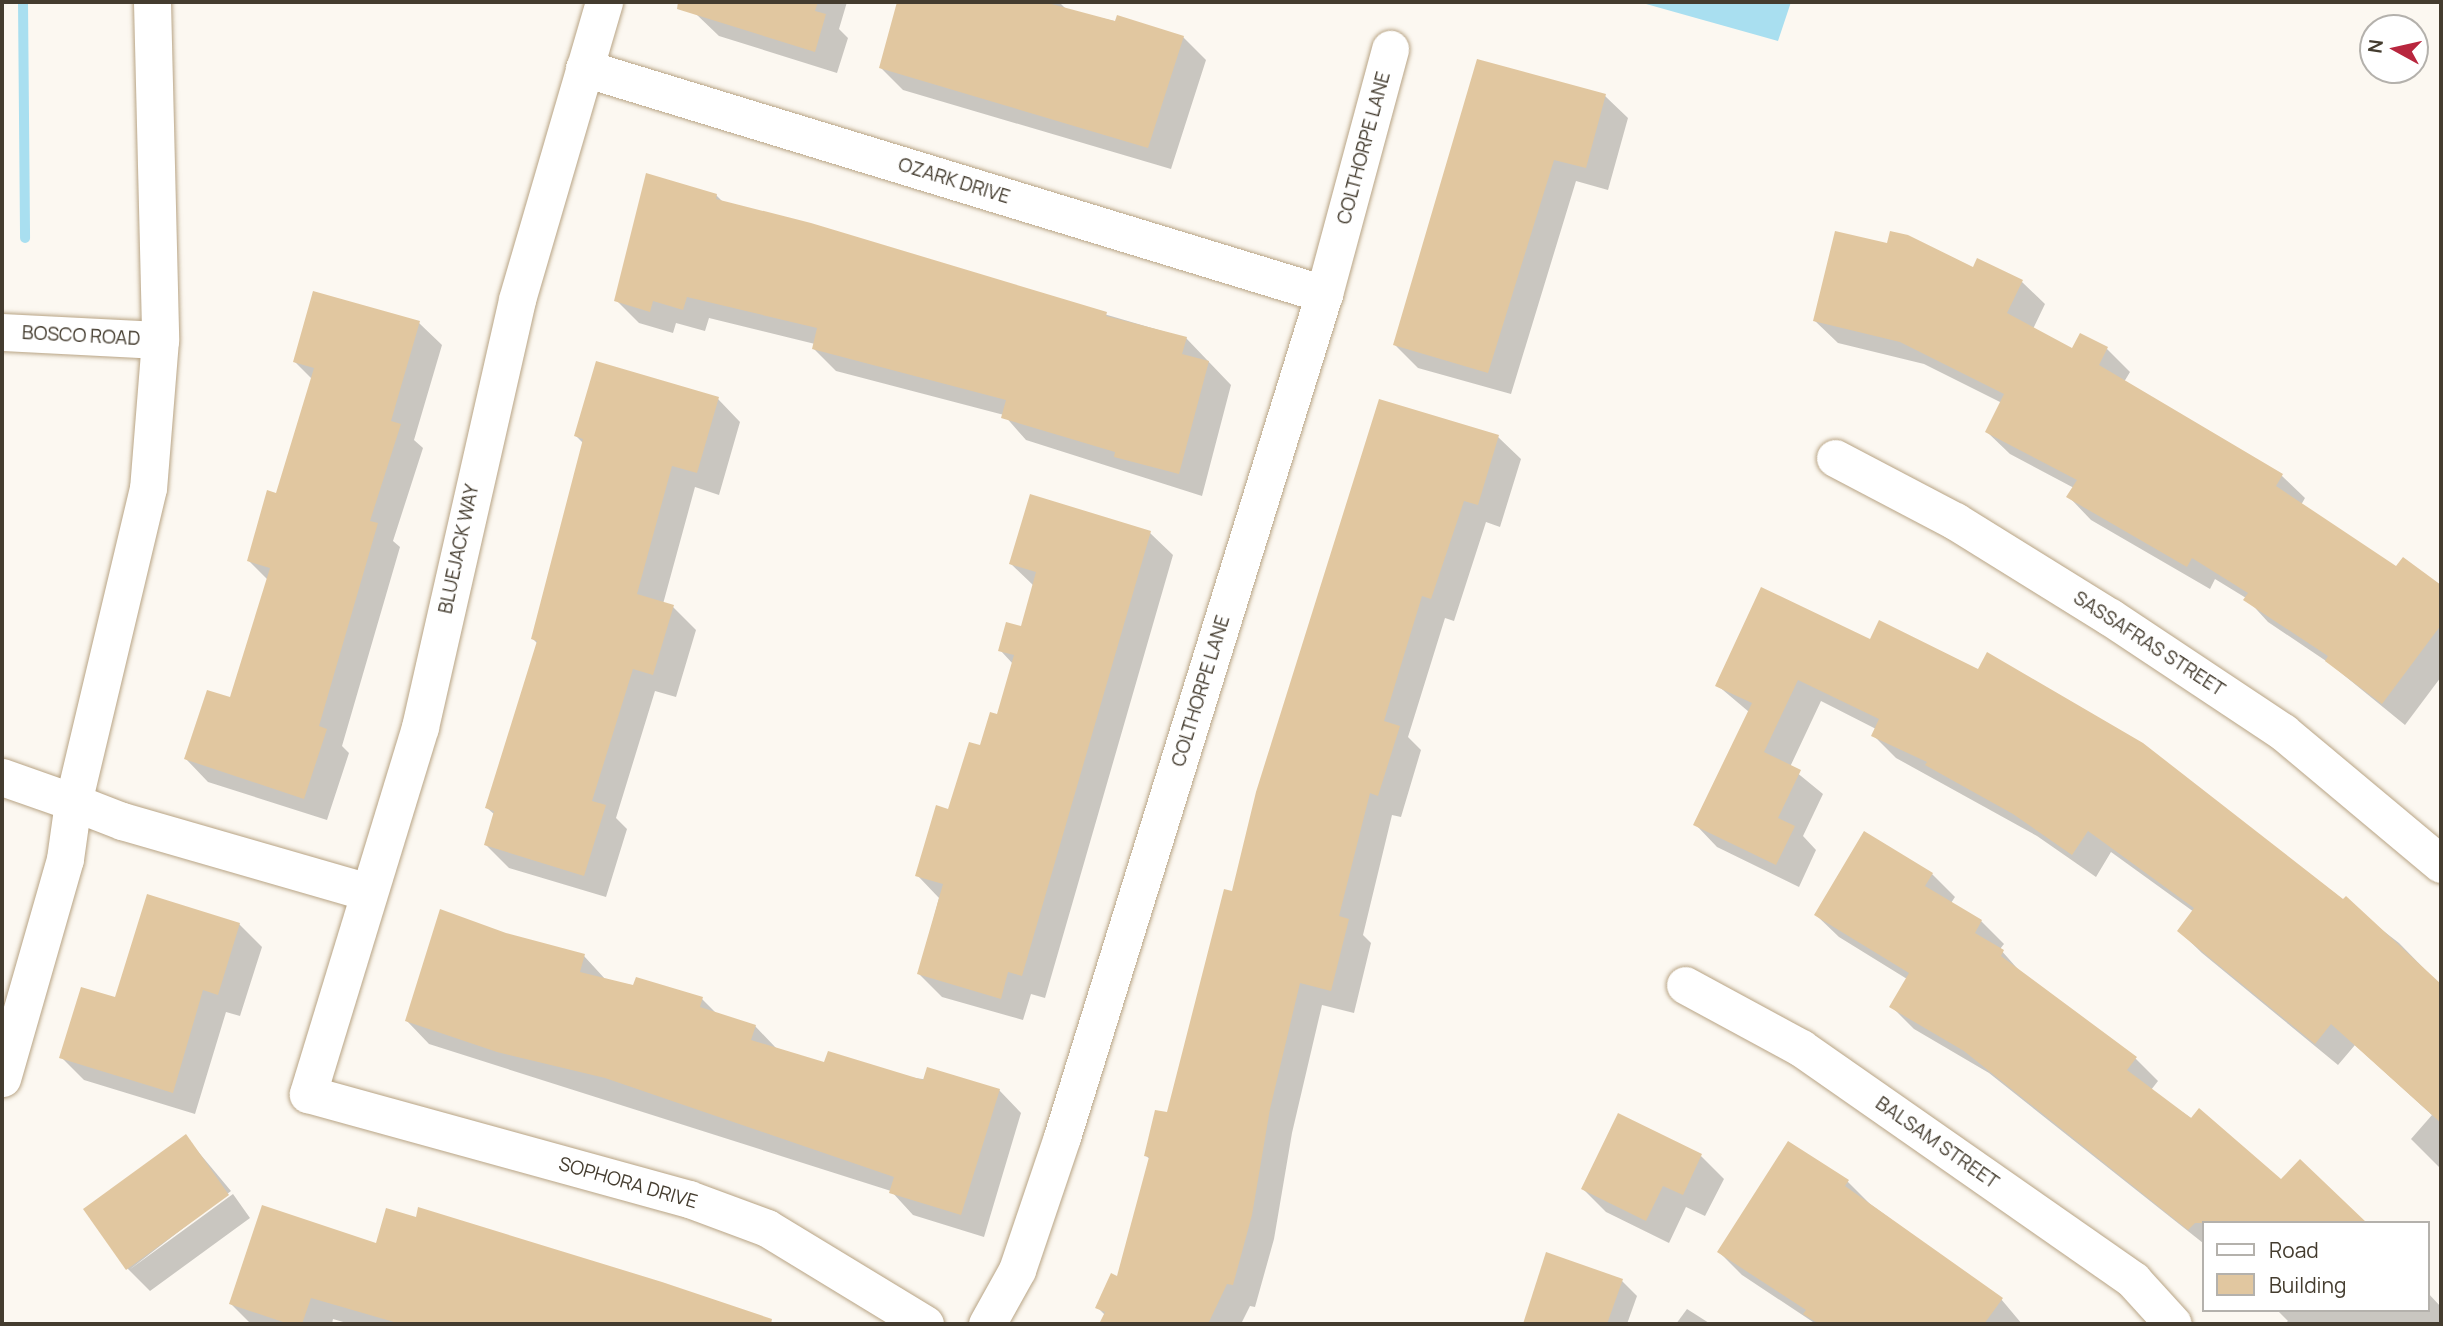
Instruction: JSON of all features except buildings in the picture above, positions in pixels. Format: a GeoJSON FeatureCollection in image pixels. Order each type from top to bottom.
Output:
{"type":"FeatureCollection","features":[{"type":"Feature","properties":{"kind":"street"},"geometry":{"type":"LineString","coordinates":[[2,1078],[65,859],[73,802],[148,488],[160,341],[152,2]]}},
{"type":"Feature","properties":{"kind":"street","name":"BLUEJACK WAY"},"geometry":{"type":"LineString","coordinates":[[308,1094],[420,727],[517,300],[604,2]]}},
{"type":"Feature","properties":{"kind":"street","name":"COLTHORPE LANE"},"geometry":{"type":"LineString","coordinates":[[987,1324],[1017,1270],[1062,1137],[1324,294],[1390,49]]}},
{"type":"Feature","properties":{"kind":"street","name":"OZARK DRIVE"},"geometry":{"type":"LineString","coordinates":[[584,68],[1324,294]]}},
{"type":"Feature","properties":{"kind":"street","name":"BOSCO ROAD"},"geometry":{"type":"LineString","coordinates":[[2,332],[160,341]]}},
{"type":"Feature","properties":{"kind":"street","name":"SASSAFRAS STREET"},"geometry":{"type":"LineString","coordinates":[[1835,458],[1955,521],[2110,617],[2283,732],[2441,864]]}},
{"type":"Feature","properties":{"kind":"street"},"geometry":{"type":"LineString","coordinates":[[2,778],[122,821],[368,892]]}},
{"type":"Feature","properties":{"kind":"street","name":"BALSAM STREET"},"geometry":{"type":"LineString","coordinates":[[1685,985],[1801,1048],[2133,1280],[2174,1324]]}},
{"type":"Feature","properties":{"kind":"street","name":"SOPHORA DRIVE"},"geometry":{"type":"LineString","coordinates":[[308,1094],[689,1199],[754,1223],[925,1324]]}},
{"type":"Feature","properties":{"kind":"water"},"geometry":{"type":"Polygon","coordinates":[[[1639,2],[1791,2],[1778,41],[1639,2]]]}},
{"type":"Feature","properties":{"kind":"waterway"},"geometry":{"type":"LineString","coordinates":[[23,2],[25,238]]}}]}
